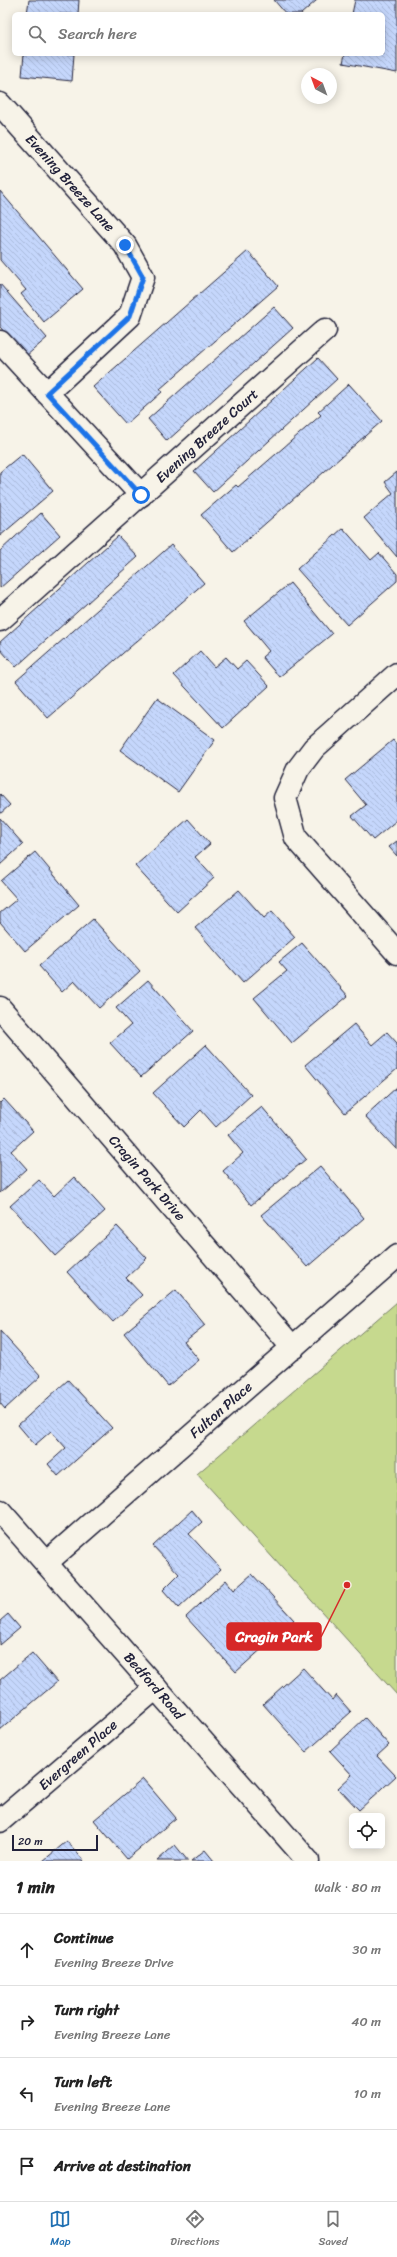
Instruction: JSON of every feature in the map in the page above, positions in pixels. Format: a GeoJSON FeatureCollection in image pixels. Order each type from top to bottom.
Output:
{"type":"FeatureCollection","features":[{"type":"Feature","properties":{"kind":"street","name":"Evening Breeze Lane"},"geometry":{"type":"LineString","coordinates":[[0,104],[125,245],[143,277],[130,316],[47,393]]}},
{"type":"Feature","properties":{"kind":"street","name":"Evening Breeze Court"},"geometry":{"type":"LineString","coordinates":[[0,620],[325,330]]}},
{"type":"Feature","properties":{"kind":"street"},"geometry":{"type":"LineString","coordinates":[[0,342],[141,495]]}},
{"type":"Feature","properties":{"kind":"street"},"geometry":{"type":"LineString","coordinates":[[397,674],[314,748],[298,769],[285,798],[296,838],[397,953]]}},
{"type":"Feature","properties":{"kind":"street","name":"Cragin Park Drive"},"geometry":{"type":"LineString","coordinates":[[0,1008],[293,1348]]}},
{"type":"Feature","properties":{"kind":"street","name":"Fulton Place"},"geometry":{"type":"LineString","coordinates":[[46,1563],[397,1256]]}},
{"type":"Feature","properties":{"kind":"street","name":"Bedford Road"},"geometry":{"type":"LineString","coordinates":[[0,1511],[308,1861]]}},
{"type":"Feature","properties":{"kind":"street","name":"Evergreen Place"},"geometry":{"type":"LineString","coordinates":[[0,1821],[156,1688]]}},
{"type":"Feature","properties":{"kind":"green space"},"geometry":{"type":"Polygon","coordinates":[[[397,1302],[397,1695],[197,1474],[397,1302]]]}},
{"type":"Feature","properties":{"kind":"building"},"geometry":{"type":"Polygon","coordinates":[[[29,0],[79,0],[78,12],[27,12],[29,0]]]}},
{"type":"Feature","properties":{"kind":"building"},"geometry":{"type":"Polygon","coordinates":[[[274,0],[317,0],[303,12],[284,12],[274,0]]]}},
{"type":"Feature","properties":{"kind":"building"},"geometry":{"type":"Polygon","coordinates":[[[355,0],[397,0],[397,73],[343,63],[345,56],[385,56],[385,12],[352,12],[355,0]]]}},
{"type":"Feature","properties":{"kind":"building"},"geometry":{"type":"Polygon","coordinates":[[[24,56],[74,56],[72,81],[22,76],[24,56]]]}},
{"type":"Feature","properties":{"kind":"building"},"geometry":{"type":"Polygon","coordinates":[[[0,191],[83,289],[44,322],[21,294],[26,290],[0,260],[0,191]]]}},
{"type":"Feature","properties":{"kind":"building"},"geometry":{"type":"Polygon","coordinates":[[[248,251],[278,286],[160,389],[162,392],[126,424],[93,387],[248,251]]]}},
{"type":"Feature","properties":{"kind":"building"},"geometry":{"type":"Polygon","coordinates":[[[0,284],[47,338],[26,356],[0,327],[0,284]]]}},
{"type":"Feature","properties":{"kind":"building"},"geometry":{"type":"Polygon","coordinates":[[[274,307],[293,328],[167,441],[148,419],[274,307]]]}},
{"type":"Feature","properties":{"kind":"building"},"geometry":{"type":"Polygon","coordinates":[[[318,358],[337,379],[213,492],[194,471],[318,358]]]}},
{"type":"Feature","properties":{"kind":"building"},"geometry":{"type":"Polygon","coordinates":[[[349,384],[382,421],[233,552],[201,515],[236,485],[238,487],[321,415],[318,412],[349,384]]]}},
{"type":"Feature","properties":{"kind":"building"},"geometry":{"type":"Polygon","coordinates":[[[22,454],[53,491],[0,536],[0,472],[22,454]]]}},
{"type":"Feature","properties":{"kind":"building"},"geometry":{"type":"Polygon","coordinates":[[[397,472],[397,557],[364,518],[393,493],[385,482],[397,472]]]}},
{"type":"Feature","properties":{"kind":"building"},"geometry":{"type":"Polygon","coordinates":[[[41,513],[60,535],[0,588],[0,551],[41,513]]]}},
{"type":"Feature","properties":{"kind":"building"},"geometry":{"type":"Polygon","coordinates":[[[343,528],[371,560],[379,553],[397,574],[397,581],[347,625],[297,569],[343,528]]]}},
{"type":"Feature","properties":{"kind":"building"},"geometry":{"type":"Polygon","coordinates":[[[118,536],[138,557],[16,667],[0,649],[0,642],[118,536]]]}},
{"type":"Feature","properties":{"kind":"building"},"geometry":{"type":"Polygon","coordinates":[[[171,545],[204,583],[48,718],[16,681],[171,545]]]}},
{"type":"Feature","properties":{"kind":"building"},"geometry":{"type":"Polygon","coordinates":[[[290,583],[332,634],[279,677],[262,657],[269,651],[244,621],[290,583]]]}},
{"type":"Feature","properties":{"kind":"building"},"geometry":{"type":"Polygon","coordinates":[[[200,651],[214,667],[226,657],[237,669],[246,661],[269,686],[223,728],[174,675],[200,651]]]}},
{"type":"Feature","properties":{"kind":"building"},"geometry":{"type":"Polygon","coordinates":[[[157,698],[215,740],[178,792],[120,750],[157,698]]]}},
{"type":"Feature","properties":{"kind":"building"},"geometry":{"type":"Polygon","coordinates":[[[393,740],[397,745],[397,820],[373,840],[352,816],[366,805],[345,780],[393,740]]]}},
{"type":"Feature","properties":{"kind":"building"},"geometry":{"type":"Polygon","coordinates":[[[0,794],[10,805],[0,814],[0,794]]]}},
{"type":"Feature","properties":{"kind":"building"},"geometry":{"type":"Polygon","coordinates":[[[0,818],[23,844],[0,865],[0,818]]]}},
{"type":"Feature","properties":{"kind":"building"},"geometry":{"type":"Polygon","coordinates":[[[188,819],[210,844],[195,857],[214,878],[177,912],[135,866],[188,819]]]}},
{"type":"Feature","properties":{"kind":"building"},"geometry":{"type":"Polygon","coordinates":[[[397,841],[397,856],[389,847],[397,841]]]}},
{"type":"Feature","properties":{"kind":"building"},"geometry":{"type":"Polygon","coordinates":[[[35,852],[79,905],[25,951],[0,922],[0,913],[17,899],[1,881],[35,852]]]}},
{"type":"Feature","properties":{"kind":"building"},"geometry":{"type":"Polygon","coordinates":[[[239,890],[264,918],[272,911],[295,937],[243,983],[195,928],[239,890]]]}},
{"type":"Feature","properties":{"kind":"building"},"geometry":{"type":"Polygon","coordinates":[[[93,919],[140,971],[99,1008],[74,981],[62,992],[39,966],[93,919]]]}},
{"type":"Feature","properties":{"kind":"building"},"geometry":{"type":"Polygon","coordinates":[[[302,943],[348,996],[292,1043],[254,998],[287,971],[279,962],[302,943]]]}},
{"type":"Feature","properties":{"kind":"building"},"geometry":{"type":"Polygon","coordinates":[[[148,980],[193,1031],[141,1077],[110,1043],[131,1025],[116,1008],[148,980]]]}},
{"type":"Feature","properties":{"kind":"building"},"geometry":{"type":"Polygon","coordinates":[[[354,1024],[372,1045],[387,1032],[397,1043],[397,1069],[345,1113],[305,1065],[354,1024]]]}},
{"type":"Feature","properties":{"kind":"building"},"geometry":{"type":"Polygon","coordinates":[[[206,1045],[251,1095],[216,1127],[201,1110],[184,1127],[153,1093],[206,1045]]]}},
{"type":"Feature","properties":{"kind":"building"},"geometry":{"type":"Polygon","coordinates":[[[397,1087],[397,1150],[365,1116],[397,1087]]]}},
{"type":"Feature","properties":{"kind":"building"},"geometry":{"type":"Polygon","coordinates":[[[4,1099],[33,1131],[11,1151],[27,1169],[0,1193],[0,1103],[4,1099]]]}},
{"type":"Feature","properties":{"kind":"building"},"geometry":{"type":"Polygon","coordinates":[[[262,1107],[306,1159],[251,1205],[223,1171],[243,1153],[228,1135],[262,1107]]]}},
{"type":"Feature","properties":{"kind":"building"},"geometry":{"type":"Polygon","coordinates":[[[320,1166],[364,1218],[307,1267],[261,1215],[320,1166]]]}},
{"type":"Feature","properties":{"kind":"building"},"geometry":{"type":"Polygon","coordinates":[[[74,1177],[105,1211],[55,1256],[10,1206],[39,1180],[54,1196],[74,1177]]]}},
{"type":"Feature","properties":{"kind":"building"},"geometry":{"type":"Polygon","coordinates":[[[117,1226],[147,1258],[126,1278],[142,1295],[113,1322],[67,1272],[117,1226]]]}},
{"type":"Feature","properties":{"kind":"building"},"geometry":{"type":"Polygon","coordinates":[[[176,1290],[205,1325],[184,1342],[199,1360],[168,1386],[124,1333],[176,1290]]]}},
{"type":"Feature","properties":{"kind":"building"},"geometry":{"type":"Polygon","coordinates":[[[0,1331],[41,1376],[5,1409],[0,1403],[0,1331]]]}},
{"type":"Feature","properties":{"kind":"building"},"geometry":{"type":"Polygon","coordinates":[[[68,1380],[112,1428],[58,1476],[48,1464],[66,1448],[51,1431],[35,1445],[18,1425],[68,1380]]]}},
{"type":"Feature","properties":{"kind":"building"},"geometry":{"type":"Polygon","coordinates":[[[192,1510],[202,1522],[189,1534],[221,1569],[179,1608],[163,1590],[179,1574],[153,1546],[192,1510]]]}},
{"type":"Feature","properties":{"kind":"building"},"geometry":{"type":"Polygon","coordinates":[[[252,1574],[294,1620],[236,1672],[186,1617],[226,1580],[234,1590],[252,1574]]]}},
{"type":"Feature","properties":{"kind":"building"},"geometry":{"type":"Polygon","coordinates":[[[8,1614],[20,1628],[0,1645],[0,1621],[8,1614]]]}},
{"type":"Feature","properties":{"kind":"building"},"geometry":{"type":"Polygon","coordinates":[[[32,1653],[57,1682],[0,1730],[0,1680],[32,1653]]]}},
{"type":"Feature","properties":{"kind":"building"},"geometry":{"type":"Polygon","coordinates":[[[303,1668],[332,1700],[336,1695],[351,1712],[306,1752],[263,1704],[303,1668]]]}},
{"type":"Feature","properties":{"kind":"building"},"geometry":{"type":"Polygon","coordinates":[[[365,1718],[389,1745],[377,1756],[396,1776],[359,1810],[338,1788],[352,1775],[330,1751],[365,1718]]]}},
{"type":"Feature","properties":{"kind":"building"},"geometry":{"type":"Polygon","coordinates":[[[143,1779],[176,1818],[127,1859],[94,1820],[143,1779]]]}},
{"type":"Feature","properties":{"kind":"building"},"geometry":{"type":"Polygon","coordinates":[[[67,1841],[84,1861],[43,1861],[67,1841]]]}},
{"type":"Feature","properties":{"kind":"building"},"geometry":{"type":"Polygon","coordinates":[[[175,1845],[188,1861],[157,1861],[175,1845]]]}},
{"type":"Feature","properties":{"kind":"building"},"geometry":{"type":"Polygon","coordinates":[[[205,1850],[214,1861],[191,1861],[205,1850]]]}},
{"type":"Feature","properties":{"kind":"place","name":"Cragin Park"},"geometry":{"type":"Point","coordinates":[347,1585]}},
{"type":"Feature","properties":{"kind":"route"},"geometry":{"type":"LineString","coordinates":[[125,245],[143,277],[130,316],[47,393],[141,495]]}}]}
